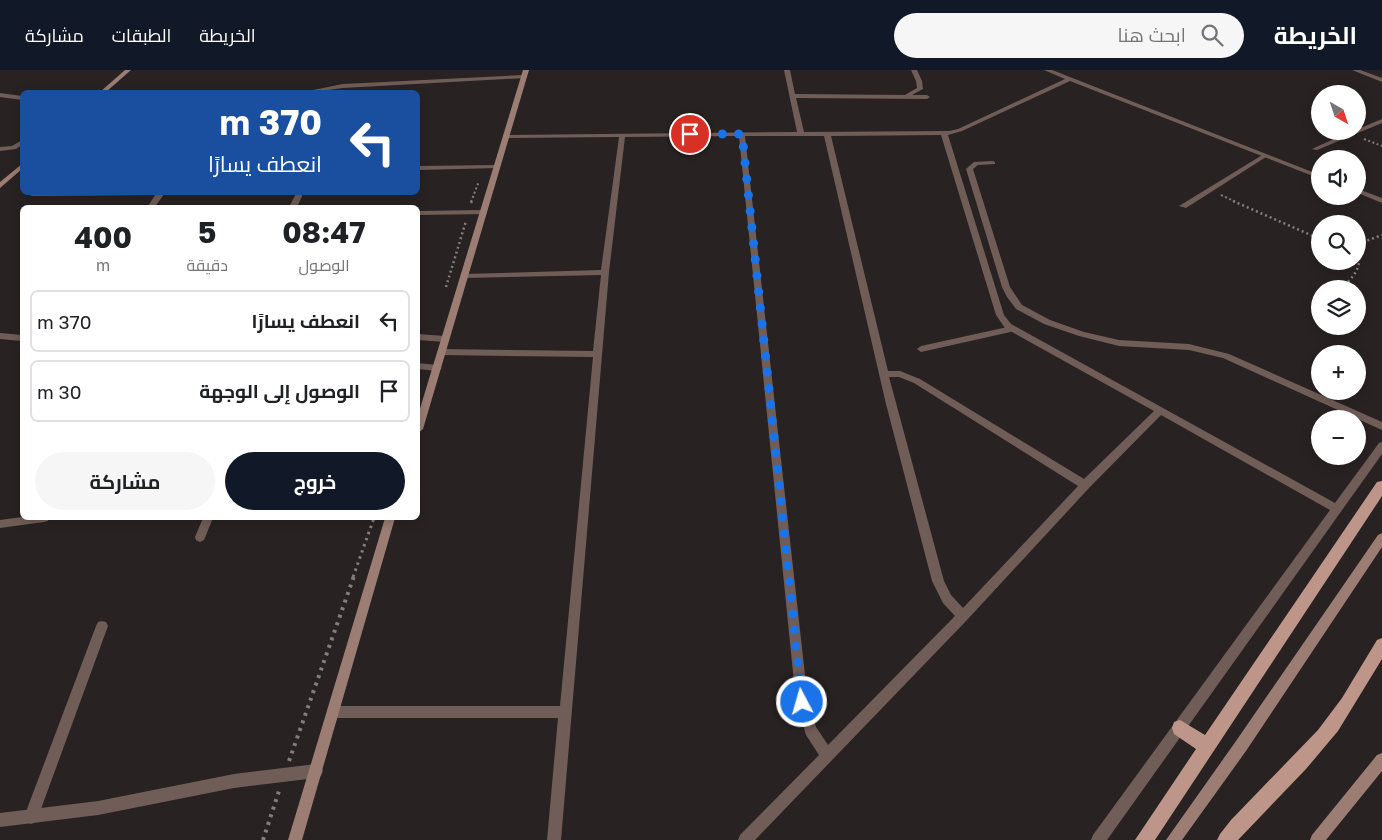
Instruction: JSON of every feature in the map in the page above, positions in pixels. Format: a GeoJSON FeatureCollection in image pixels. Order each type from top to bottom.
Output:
{"type":"FeatureCollection","features":[{"type":"Feature","properties":{"kind":"main road"},"geometry":{"type":"LineString","coordinates":[[105,90],[128,70]]}},
{"type":"Feature","properties":{"kind":"main road"},"geometry":{"type":"LineString","coordinates":[[420,423],[525,74]]}},
{"type":"Feature","properties":{"kind":"main road"},"geometry":{"type":"LineString","coordinates":[[0,186],[20,168]]}},
{"type":"Feature","properties":{"kind":"main road"},"geometry":{"type":"LineString","coordinates":[[1144,840],[1382,486]]}},
{"type":"Feature","properties":{"kind":"main road"},"geometry":{"type":"LineString","coordinates":[[295,840],[389,520]]}},
{"type":"Feature","properties":{"kind":"main road"},"geometry":{"type":"LineString","coordinates":[[1173,840],[1246,738],[1382,538]]}},
{"type":"Feature","properties":{"kind":"main road"},"geometry":{"type":"LineString","coordinates":[[1226,840],[1259,803],[1290,775],[1325,735],[1354,695],[1380,654]]}},
{"type":"Feature","properties":{"kind":"main road"},"geometry":{"type":"LineString","coordinates":[[1180,728],[1207,747]]}},
{"type":"Feature","properties":{"kind":"main road"},"geometry":{"type":"LineString","coordinates":[[1317,840],[1382,760]]}},
{"type":"Feature","properties":{"kind":"street"},"geometry":{"type":"LineString","coordinates":[[787,70],[801,134]]}},
{"type":"Feature","properties":{"kind":"street"},"geometry":{"type":"LineString","coordinates":[[904,96],[916,93],[920,89],[914,70]]}},
{"type":"Feature","properties":{"kind":"street"},"geometry":{"type":"LineString","coordinates":[[1047,70],[1311,174]]}},
{"type":"Feature","properties":{"kind":"street"},"geometry":{"type":"LineString","coordinates":[[1355,70],[1382,80]]}},
{"type":"Feature","properties":{"kind":"street"},"geometry":{"type":"LineString","coordinates":[[318,90],[343,86],[525,74]]}},
{"type":"Feature","properties":{"kind":"street"},"geometry":{"type":"LineString","coordinates":[[506,136],[944,133],[960,130],[1069,79]]}},
{"type":"Feature","properties":{"kind":"street"},"geometry":{"type":"LineString","coordinates":[[340,90],[343,86]]}},
{"type":"Feature","properties":{"kind":"street"},"geometry":{"type":"LineString","coordinates":[[0,95],[20,98]]}},
{"type":"Feature","properties":{"kind":"street"},"geometry":{"type":"LineString","coordinates":[[793,96],[927,97]]}},
{"type":"Feature","properties":{"kind":"street"},"geometry":{"type":"LineString","coordinates":[[1366,127],[1382,121]]}},
{"type":"Feature","properties":{"kind":"street"},"geometry":{"type":"LineString","coordinates":[[944,133],[1000,315],[1004,322],[1012,329],[1336,508]]}},
{"type":"Feature","properties":{"kind":"street"},"geometry":{"type":"LineString","coordinates":[[742,134],[802,702],[811,730],[827,755]]}},
{"type":"Feature","properties":{"kind":"street"},"geometry":{"type":"LineString","coordinates":[[827,134],[884,374],[938,581],[947,599],[964,616]]}},
{"type":"Feature","properties":{"kind":"street"},"geometry":{"type":"LineString","coordinates":[[554,840],[605,272],[622,135]]}},
{"type":"Feature","properties":{"kind":"street"},"geometry":{"type":"LineString","coordinates":[[1315,149],[1336,140]]}},
{"type":"Feature","properties":{"kind":"street"},"geometry":{"type":"LineString","coordinates":[[0,149],[14,148],[20,144]]}},
{"type":"Feature","properties":{"kind":"street"},"geometry":{"type":"LineString","coordinates":[[1183,206],[1264,156]]}},
{"type":"Feature","properties":{"kind":"street"},"geometry":{"type":"LineString","coordinates":[[993,163],[976,163],[969,169],[1006,287],[1014,302],[1024,311],[1064,328],[1106,340],[1133,344],[1189,347],[1226,356],[1382,426]]}},
{"type":"Feature","properties":{"kind":"street"},"geometry":{"type":"LineString","coordinates":[[420,168],[496,167]]}},
{"type":"Feature","properties":{"kind":"street"},"geometry":{"type":"LineString","coordinates":[[1366,194],[1382,201]]}},
{"type":"Feature","properties":{"kind":"street"},"geometry":{"type":"LineString","coordinates":[[294,205],[299,195]]}},
{"type":"Feature","properties":{"kind":"street"},"geometry":{"type":"LineString","coordinates":[[420,212],[483,212]]}},
{"type":"Feature","properties":{"kind":"street"},"geometry":{"type":"LineString","coordinates":[[464,276],[605,272]]}},
{"type":"Feature","properties":{"kind":"street"},"geometry":{"type":"LineString","coordinates":[[921,349],[1012,329]]}},
{"type":"Feature","properties":{"kind":"street"},"geometry":{"type":"LineString","coordinates":[[0,336],[20,338]]}},
{"type":"Feature","properties":{"kind":"street"},"geometry":{"type":"LineString","coordinates":[[420,337],[445,339]]}},
{"type":"Feature","properties":{"kind":"street"},"geometry":{"type":"LineString","coordinates":[[441,352],[598,354]]}},
{"type":"Feature","properties":{"kind":"street"},"geometry":{"type":"LineString","coordinates":[[420,366],[437,368]]}},
{"type":"Feature","properties":{"kind":"street"},"geometry":{"type":"LineString","coordinates":[[884,374],[900,374],[918,381],[1085,485]]}},
{"type":"Feature","properties":{"kind":"street"},"geometry":{"type":"LineString","coordinates":[[745,840],[964,616],[1085,485],[1161,410]]}},
{"type":"Feature","properties":{"kind":"street"},"geometry":{"type":"LineString","coordinates":[[1098,840],[1382,446]]}},
{"type":"Feature","properties":{"kind":"street"},"geometry":{"type":"LineString","coordinates":[[0,524],[29,520]]}},
{"type":"Feature","properties":{"kind":"street"},"geometry":{"type":"LineString","coordinates":[[200,537],[207,520]]}},
{"type":"Feature","properties":{"kind":"street"},"geometry":{"type":"LineString","coordinates":[[32,817],[102,626]]}},
{"type":"Feature","properties":{"kind":"street"},"geometry":{"type":"LineString","coordinates":[[333,712],[566,712]]}},
{"type":"Feature","properties":{"kind":"street"},"geometry":{"type":"LineString","coordinates":[[0,820],[98,808],[234,781],[316,770]]}},
{"type":"Feature","properties":{"kind":"path"},"geometry":{"type":"LineString","coordinates":[[1206,192],[1228,198],[1276,222],[1311,236]]}},
{"type":"Feature","properties":{"kind":"path"},"geometry":{"type":"LineString","coordinates":[[1366,241],[1382,235]]}},
{"type":"Feature","properties":{"kind":"path"},"geometry":{"type":"LineString","coordinates":[[1350,280],[1357,270]]}},
{"type":"Feature","properties":{"kind":"path"},"geometry":{"type":"LineString","coordinates":[[263,840],[284,774],[373,520]]}},
{"type":"Feature","properties":{"kind":"route"},"geometry":{"type":"LineString","coordinates":[[690,134],[742,134],[802,702]]}}]}
